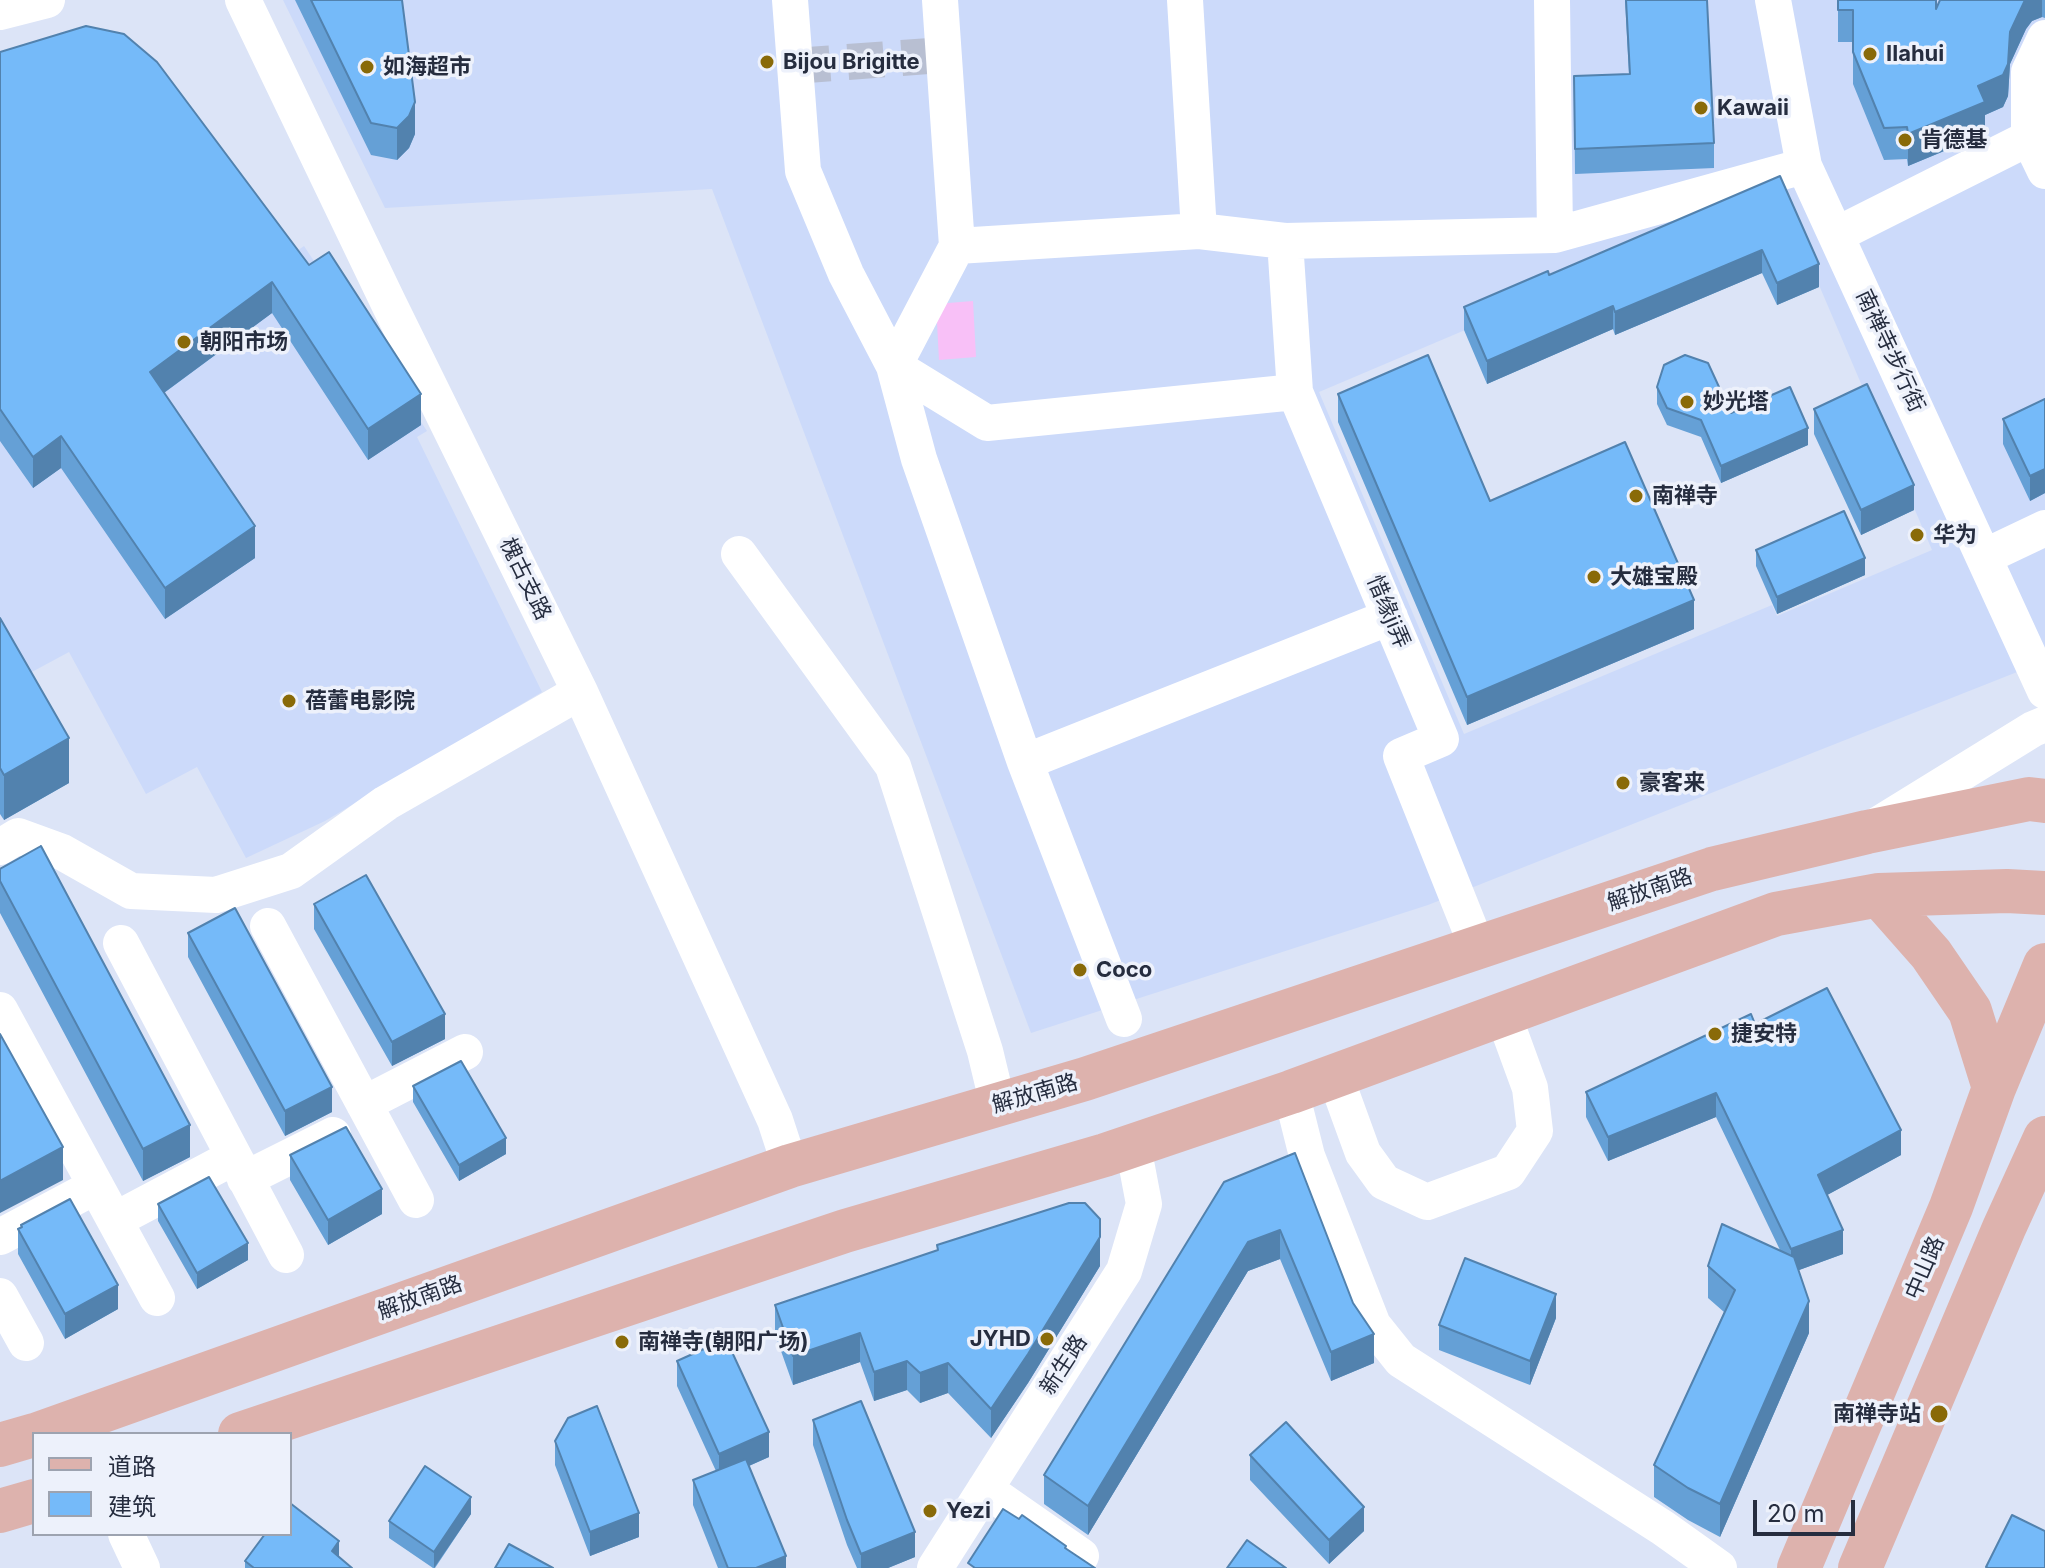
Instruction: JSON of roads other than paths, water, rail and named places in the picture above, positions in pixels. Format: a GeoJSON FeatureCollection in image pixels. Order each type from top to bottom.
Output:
{"type":"FeatureCollection","features":[{"type":"Feature","properties":{"kind":"main road","name":"解放南路"},"geometry":{"type":"LineString","coordinates":[[44,1432],[790,1166],[1085,1079],[1712,869],[1867,832],[2029,799],[2045,801]]}},
{"type":"Feature","properties":{"kind":"main road"},"geometry":{"type":"LineString","coordinates":[[246,1432],[845,1231],[1133,1146],[1291,1092],[1776,914],[1879,895],[2007,891],[2045,893]]}},
{"type":"Feature","properties":{"kind":"main road"},"geometry":{"type":"LineString","coordinates":[[1879,895],[1931,954],[1970,1011],[1994,1088]]}},
{"type":"Feature","properties":{"kind":"main road","name":"中山路"},"geometry":{"type":"LineString","coordinates":[[1799,1568],[1951,1207],[1994,1088],[2045,965]]}},
{"type":"Feature","properties":{"kind":"main road"},"geometry":{"type":"LineString","coordinates":[[1860,1568],[2045,1138]]}},
{"type":"Feature","properties":{"kind":"main road","name":"解放南路"},"geometry":{"type":"LineString","coordinates":[[0,1445],[32,1436]]}},
{"type":"Feature","properties":{"kind":"main road"},"geometry":{"type":"LineString","coordinates":[[0,1511],[32,1502]]}},
{"type":"Feature","properties":{"kind":"street"},"geometry":{"type":"LineString","coordinates":[[0,12],[47,0]]}},
{"type":"Feature","properties":{"kind":"street","name":"槐古支路"},"geometry":{"type":"LineString","coordinates":[[243,0],[580,692],[775,1120],[790,1166]]}},
{"type":"Feature","properties":{"kind":"street"},"geometry":{"type":"LineString","coordinates":[[790,0],[803,171],[846,274],[894,366],[919,459],[1025,762],[1124,1019]]}},
{"type":"Feature","properties":{"kind":"street"},"geometry":{"type":"LineString","coordinates":[[894,366],[957,246],[940,0]]}},
{"type":"Feature","properties":{"kind":"street"},"geometry":{"type":"LineString","coordinates":[[1185,0],[1199,231]]}},
{"type":"Feature","properties":{"kind":"street"},"geometry":{"type":"LineString","coordinates":[[1552,0],[1555,235]]}},
{"type":"Feature","properties":{"kind":"street","name":"南禅寺步行街"},"geometry":{"type":"LineString","coordinates":[[1773,0],[1804,166],[2045,691]]}},
{"type":"Feature","properties":{"kind":"street"},"geometry":{"type":"LineString","coordinates":[[2045,38],[2029,72],[2029,138],[2045,171]]}},
{"type":"Feature","properties":{"kind":"street"},"geometry":{"type":"LineString","coordinates":[[1836,235],[2029,138]]}},
{"type":"Feature","properties":{"kind":"street"},"geometry":{"type":"LineString","coordinates":[[957,246],[1199,231],[1285,241],[1555,235],[1804,166]]}},
{"type":"Feature","properties":{"kind":"street","name":"惜缘ji弄"},"geometry":{"type":"LineString","coordinates":[[1285,241],[1295,392],[1441,739],[1401,756],[1478,949]]}},
{"type":"Feature","properties":{"kind":"street"},"geometry":{"type":"LineString","coordinates":[[894,366],[987,423],[1295,392]]}},
{"type":"Feature","properties":{"kind":"street"},"geometry":{"type":"LineString","coordinates":[[1984,557],[2045,528]]}},
{"type":"Feature","properties":{"kind":"street"},"geometry":{"type":"LineString","coordinates":[[739,554],[893,766],[985,1051],[998,1105]]}},
{"type":"Feature","properties":{"kind":"street"},"geometry":{"type":"LineString","coordinates":[[1025,762],[1390,617]]}},
{"type":"Feature","properties":{"kind":"street"},"geometry":{"type":"LineString","coordinates":[[0,847],[18,836],[62,852],[131,891],[216,895],[291,871],[386,803],[580,692]]}},
{"type":"Feature","properties":{"kind":"street"},"geometry":{"type":"LineString","coordinates":[[1867,832],[2045,724]]}},
{"type":"Feature","properties":{"kind":"street"},"geometry":{"type":"LineString","coordinates":[[268,926],[416,1200]]}},
{"type":"Feature","properties":{"kind":"street"},"geometry":{"type":"LineString","coordinates":[[121,943],[286,1255]]}},
{"type":"Feature","properties":{"kind":"street"},"geometry":{"type":"LineString","coordinates":[[0,1010],[157,1298]]}},
{"type":"Feature","properties":{"kind":"street"},"geometry":{"type":"LineString","coordinates":[[1335,1076],[1363,1153],[1384,1182],[1427,1202],[1508,1172],[1535,1131],[1530,1088],[1503,1014]]}},
{"type":"Feature","properties":{"kind":"street"},"geometry":{"type":"LineString","coordinates":[[115,1220],[367,1110],[465,1052]]}},
{"type":"Feature","properties":{"kind":"street"},"geometry":{"type":"LineString","coordinates":[[1291,1092],[1307,1156],[1373,1325],[1401,1360],[1663,1528],[1719,1568]]}},
{"type":"Feature","properties":{"kind":"street","name":"新生路"},"geometry":{"type":"LineString","coordinates":[[935,1568],[1124,1271],[1144,1204],[1133,1146]]}},
{"type":"Feature","properties":{"kind":"street"},"geometry":{"type":"LineString","coordinates":[[0,1237],[96,1186]]}},
{"type":"Feature","properties":{"kind":"street"},"geometry":{"type":"LineString","coordinates":[[0,1296],[26,1343]]}},
{"type":"Feature","properties":{"kind":"street"},"geometry":{"type":"LineString","coordinates":[[985,1489],[1081,1556]]}},
{"type":"Feature","properties":{"kind":"street"},"geometry":{"type":"LineString","coordinates":[[127,1536],[142,1568]]}},
{"type":"Feature","properties":{"kind":"tunnel"},"geometry":{"type":"LineString","coordinates":[[794,66],[943,55]]}},
{"type":"Feature","properties":{"kind":"place","name":"Ilahui"},"geometry":{"type":"Point","coordinates":[1870,54]}},
{"type":"Feature","properties":{"kind":"place","name":"Bijou Brigitte"},"geometry":{"type":"Point","coordinates":[767,62]}},
{"type":"Feature","properties":{"kind":"place","name":"如海超市"},"geometry":{"type":"Point","coordinates":[367,67]}},
{"type":"Feature","properties":{"kind":"place","name":"Kawaii"},"geometry":{"type":"Point","coordinates":[1701,108]}},
{"type":"Feature","properties":{"kind":"place","name":"肯德基"},"geometry":{"type":"Point","coordinates":[1905,140]}},
{"type":"Feature","properties":{"kind":"place","name":"朝阳市场"},"geometry":{"type":"Point","coordinates":[184,342]}},
{"type":"Feature","properties":{"kind":"place","name":"妙光塔"},"geometry":{"type":"Point","coordinates":[1687,402]}},
{"type":"Feature","properties":{"kind":"place","name":"南禅寺"},"geometry":{"type":"Point","coordinates":[1636,496]}},
{"type":"Feature","properties":{"kind":"place","name":"华为"},"geometry":{"type":"Point","coordinates":[1917,535]}},
{"type":"Feature","properties":{"kind":"place","name":"大雄宝殿"},"geometry":{"type":"Point","coordinates":[1594,577]}},
{"type":"Feature","properties":{"kind":"place","name":"蓓蕾电影院"},"geometry":{"type":"Point","coordinates":[289,701]}},
{"type":"Feature","properties":{"kind":"place","name":"豪客来"},"geometry":{"type":"Point","coordinates":[1623,783]}},
{"type":"Feature","properties":{"kind":"place","name":"Coco"},"geometry":{"type":"Point","coordinates":[1080,970]}},
{"type":"Feature","properties":{"kind":"place","name":"捷安特"},"geometry":{"type":"Point","coordinates":[1715,1034]}},
{"type":"Feature","properties":{"kind":"place","name":"JYHD"},"geometry":{"type":"Point","coordinates":[1047,1339]}},
{"type":"Feature","properties":{"kind":"place","name":"南禅寺(朝阳广场)"},"geometry":{"type":"Point","coordinates":[622,1342]}},
{"type":"Feature","properties":{"kind":"place","name":"南禅寺站"},"geometry":{"type":"Point","coordinates":[1939,1414]}},
{"type":"Feature","properties":{"kind":"place","name":"Yezi"},"geometry":{"type":"Point","coordinates":[930,1511]}}]}
